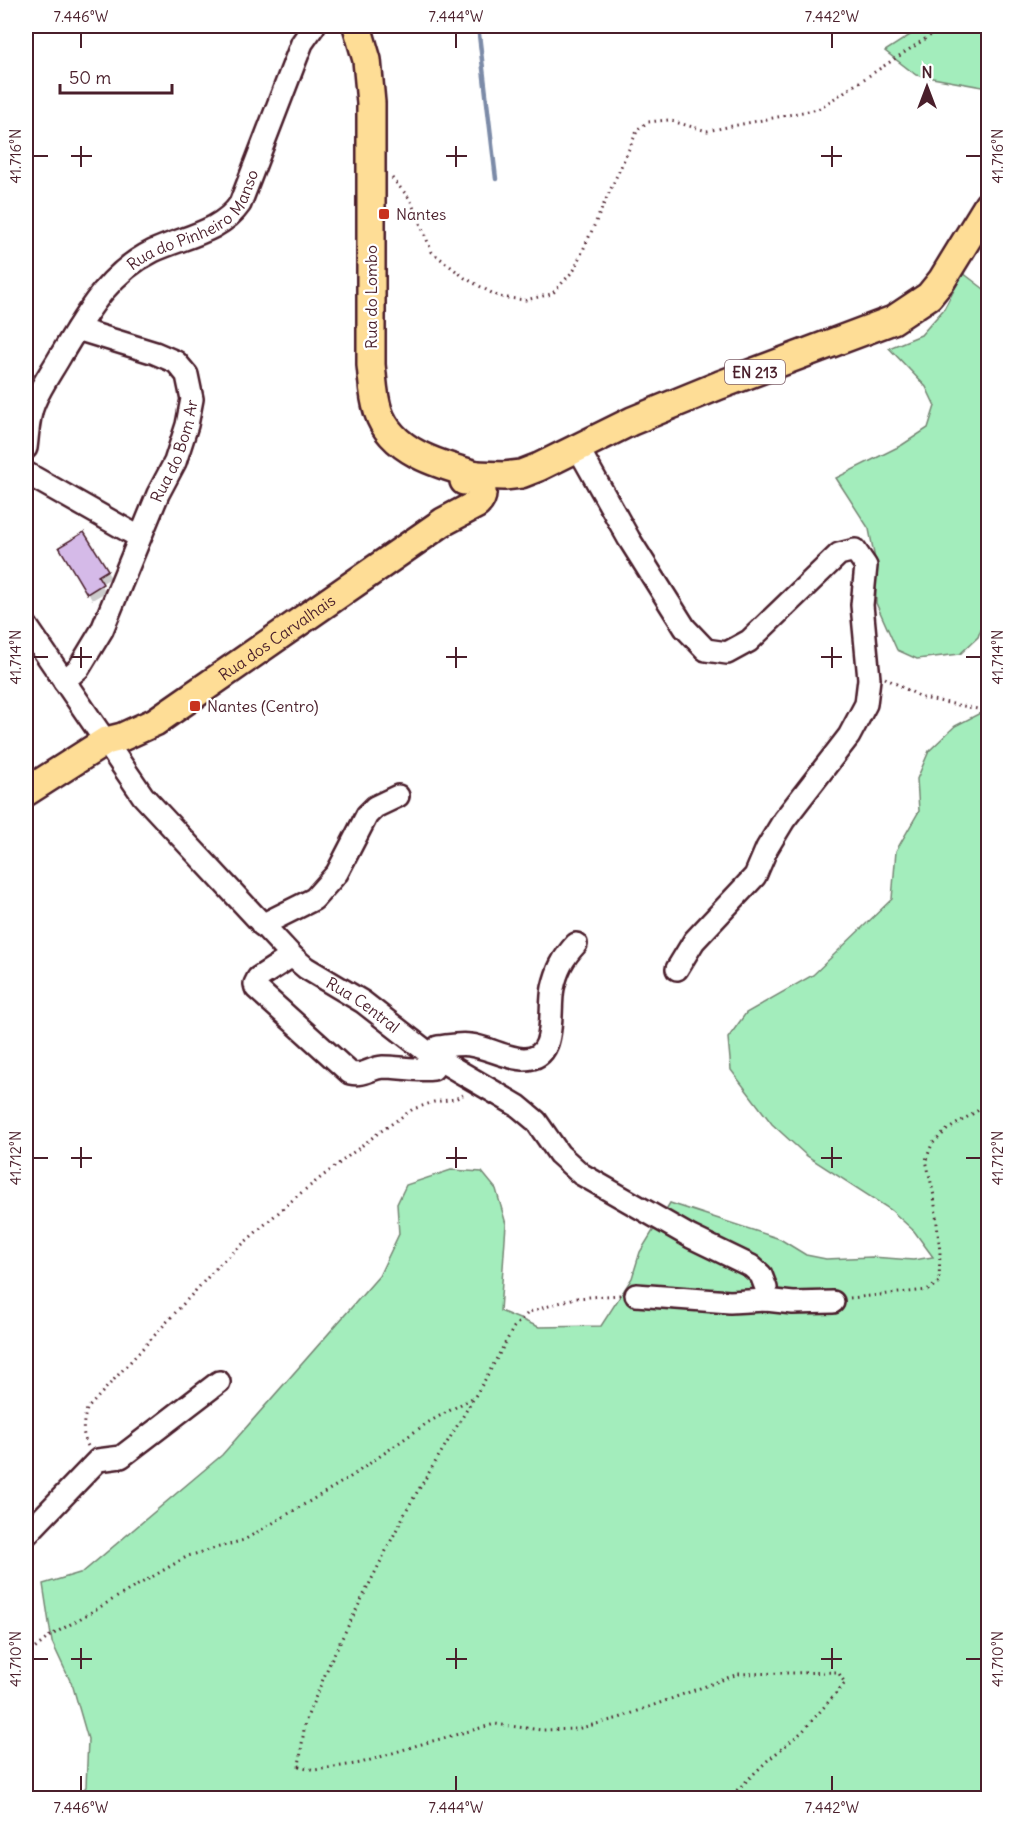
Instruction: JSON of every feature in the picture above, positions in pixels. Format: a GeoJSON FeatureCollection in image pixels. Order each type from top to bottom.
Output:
{"type":"FeatureCollection","features":[{"type":"Feature","properties":{"kind":"main road","name":"Rua do Lombo"},"geometry":{"type":"LineString","coordinates":[[357,26],[367,60],[371,103],[371,365],[378,414],[388,431],[404,447],[467,487]]}},
{"type":"Feature","properties":{"kind":"main road","name":"EN 213"},"geometry":{"type":"LineString","coordinates":[[467,487],[504,476],[521,474],[632,422],[893,320],[930,296],[988,205]]}},
{"type":"Feature","properties":{"kind":"main road","name":"Rua dos Carvalhais"},"geometry":{"type":"LineString","coordinates":[[26,792],[106,741],[122,737],[154,722],[442,522],[467,487]]}},
{"type":"Feature","properties":{"kind":"street","name":"Rua do Pinheiro Manso"},"geometry":{"type":"LineString","coordinates":[[26,448],[33,405],[32,390],[110,282],[129,265],[153,252],[223,223],[233,215],[240,204],[302,44],[314,26]]}},
{"type":"Feature","properties":{"kind":"street","name":"Rua do Bom Ar"},"geometry":{"type":"LineString","coordinates":[[64,681],[79,668],[102,630],[139,537],[175,462],[187,425],[192,399],[187,375],[176,362],[155,353],[77,329]]}},
{"type":"Feature","properties":{"kind":"street"},"geometry":{"type":"LineString","coordinates":[[578,448],[629,539],[685,628],[706,650],[728,653],[749,640],[839,554],[855,550],[866,566],[862,605],[869,679],[866,704],[849,736],[784,820],[767,848],[755,876],[693,941],[677,969]]}},
{"type":"Feature","properties":{"kind":"street"},"geometry":{"type":"LineString","coordinates":[[26,473],[139,537]]}},
{"type":"Feature","properties":{"kind":"street","name":"Rua Central"},"geometry":{"type":"LineString","coordinates":[[26,625],[143,796],[292,956],[306,968],[363,1002],[435,1058],[518,1106],[536,1120],[559,1154],[581,1174],[691,1237],[751,1266],[761,1275],[766,1288],[766,1300]]}},
{"type":"Feature","properties":{"kind":"street"},"geometry":{"type":"LineString","coordinates":[[262,925],[314,899],[336,873],[367,815],[375,807],[398,796]]}},
{"type":"Feature","properties":{"kind":"street"},"geometry":{"type":"LineString","coordinates":[[292,956],[258,978],[256,988],[350,1073],[358,1075],[385,1067],[418,1071],[433,1069],[438,1047],[468,1044],[522,1059],[535,1058],[544,1052],[550,1040],[550,1006],[558,967],[576,944]]}},
{"type":"Feature","properties":{"kind":"street"},"geometry":{"type":"LineString","coordinates":[[636,1294],[729,1302],[766,1300],[793,1303],[833,1302]]}},
{"type":"Feature","properties":{"kind":"street"},"geometry":{"type":"LineString","coordinates":[[26,1535],[98,1460],[121,1457],[219,1382]]}},
{"type":"Feature","properties":{"kind":"path"},"geometry":{"type":"LineString","coordinates":[[371,154],[410,199],[432,252],[465,278],[499,297],[525,300],[552,294],[574,270],[638,129],[648,122],[668,120],[707,131],[818,109],[945,26]]}},
{"type":"Feature","properties":{"kind":"path"},"geometry":{"type":"LineString","coordinates":[[868,668],[923,698],[988,711]]}},
{"type":"Feature","properties":{"kind":"path"},"geometry":{"type":"LineString","coordinates":[[98,1460],[83,1438],[83,1422],[87,1409],[219,1265],[297,1196],[377,1134],[413,1109],[434,1102],[455,1100],[465,1094],[473,1080]]}},
{"type":"Feature","properties":{"kind":"path"},"geometry":{"type":"LineString","coordinates":[[833,1302],[856,1297],[928,1290],[939,1282],[940,1252],[934,1196],[926,1160],[932,1144],[947,1130],[986,1105],[988,1084]]}},
{"type":"Feature","properties":{"kind":"path"},"geometry":{"type":"LineString","coordinates":[[636,1294],[574,1298],[529,1312],[514,1327],[476,1396],[407,1509],[332,1658],[305,1722],[299,1766],[315,1770],[361,1763],[495,1724],[541,1730],[577,1729],[619,1718],[738,1674],[838,1672],[844,1683],[803,1731],[767,1761],[729,1798]]}},
{"type":"Feature","properties":{"kind":"path"},"geometry":{"type":"LineString","coordinates":[[26,1656],[50,1636],[188,1556],[244,1540],[350,1478],[427,1423],[476,1396]]}},
{"type":"Feature","properties":{"kind":"green space"},"geometry":{"type":"Polygon","coordinates":[[[924,26],[988,26],[988,88],[916,75],[885,51],[924,26]]]}},
{"type":"Feature","properties":{"kind":"green space"},"geometry":{"type":"Polygon","coordinates":[[[963,273],[988,292],[988,610],[978,637],[960,654],[917,659],[897,650],[876,603],[875,559],[869,529],[836,478],[902,445],[928,428],[935,406],[926,387],[889,348],[921,335],[944,309],[963,273]]]}},
{"type":"Feature","properties":{"kind":"green space"},"geometry":{"type":"Polygon","coordinates":[[[988,709],[988,1798],[75,1798],[86,1787],[88,1739],[73,1687],[52,1642],[43,1584],[83,1572],[222,1455],[379,1276],[399,1234],[397,1204],[406,1185],[451,1170],[482,1172],[496,1189],[506,1224],[500,1311],[539,1327],[601,1326],[632,1278],[640,1252],[670,1203],[780,1239],[806,1255],[826,1259],[872,1257],[913,1260],[933,1257],[914,1231],[891,1210],[807,1156],[772,1124],[731,1070],[728,1038],[746,1013],[813,975],[892,899],[896,851],[919,811],[917,779],[929,751],[955,726],[988,709]]]}},
{"type":"Feature","properties":{"kind":"building"},"geometry":{"type":"Polygon","coordinates":[[[84,532],[108,570],[98,576],[103,584],[87,594],[59,547],[84,532]]]}},
{"type":"Feature","properties":{"kind":"waterway"},"geometry":{"type":"LineString","coordinates":[[478,26],[496,179]]}},
{"type":"Feature","properties":{"kind":"place","name":"Nantes"},"geometry":{"type":"Point","coordinates":[384,214]}},
{"type":"Feature","properties":{"kind":"place","name":"Nantes (Centro)"},"geometry":{"type":"Point","coordinates":[195,706]}}]}
